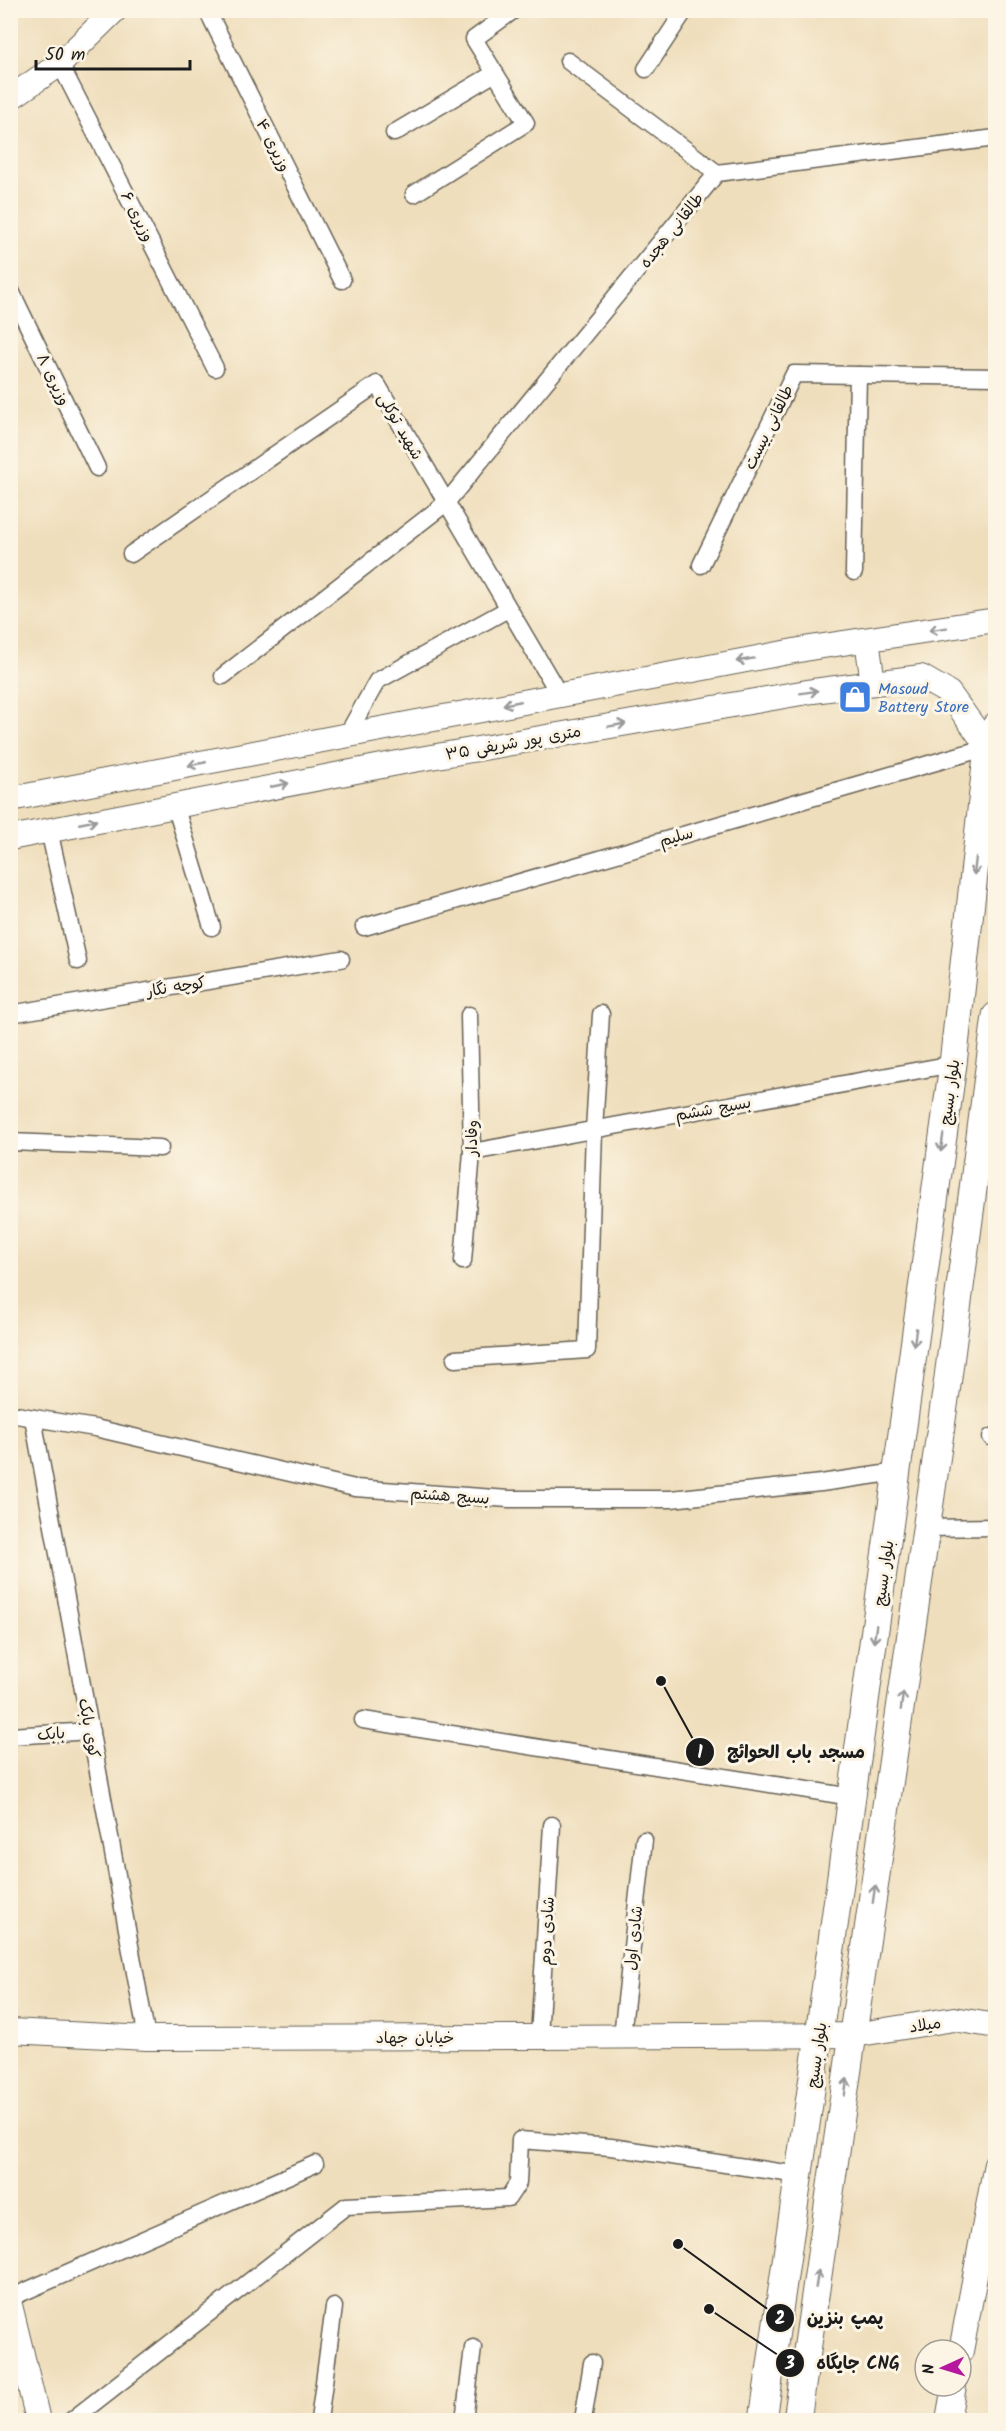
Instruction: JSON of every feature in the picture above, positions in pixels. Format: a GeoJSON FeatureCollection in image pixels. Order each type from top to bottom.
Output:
{"type":"FeatureCollection","features":[{"type":"Feature","properties":{"kind":"main road","name":"بلوار بسیج"},"geometry":{"type":"LineString","coordinates":[[764,2421],[953,1064],[992,736]]}},
{"type":"Feature","properties":{"kind":"main road","name":"بلوار بسیج"},"geometry":{"type":"LineString","coordinates":[[797,2421],[927,1528],[996,1016]]}},
{"type":"Feature","properties":{"kind":"street"},"geometry":{"type":"LineString","coordinates":[[10,98],[60,64],[115,10]]}},
{"type":"Feature","properties":{"kind":"street","name":"وزیری ۴"},"geometry":{"type":"LineString","coordinates":[[207,10],[342,280]]}},
{"type":"Feature","properties":{"kind":"street"},"geometry":{"type":"LineString","coordinates":[[414,194],[526,123],[474,39],[514,10]]}},
{"type":"Feature","properties":{"kind":"street"},"geometry":{"type":"LineString","coordinates":[[646,69],[685,10]]}},
{"type":"Feature","properties":{"kind":"street"},"geometry":{"type":"LineString","coordinates":[[568,61],[717,173],[996,138]]}},
{"type":"Feature","properties":{"kind":"street","name":"وزیری ۶"},"geometry":{"type":"LineString","coordinates":[[60,64],[215,368]]}},
{"type":"Feature","properties":{"kind":"street"},"geometry":{"type":"LineString","coordinates":[[394,133],[495,73]]}},
{"type":"Feature","properties":{"kind":"street","name":"طالقانی هجده"},"geometry":{"type":"LineString","coordinates":[[223,676],[446,503],[717,173]]}},
{"type":"Feature","properties":{"kind":"street","name":"وزیری ۸"},"geometry":{"type":"LineString","coordinates":[[10,289],[97,468]]}},
{"type":"Feature","properties":{"kind":"street","name":"طالقانی بیست"},"geometry":{"type":"LineString","coordinates":[[701,565],[794,374],[996,377]]}},
{"type":"Feature","properties":{"kind":"street"},"geometry":{"type":"LineString","coordinates":[[854,572],[858,375]]}},
{"type":"Feature","properties":{"kind":"street","name":"شهید توکلی"},"geometry":{"type":"LineString","coordinates":[[131,554],[378,384],[559,694]]}},
{"type":"Feature","properties":{"kind":"street"},"geometry":{"type":"LineString","coordinates":[[347,735],[377,681],[508,609]]}},
{"type":"Feature","properties":{"kind":"street"},"geometry":{"type":"LineString","coordinates":[[10,799],[810,648],[996,620]]}},
{"type":"Feature","properties":{"kind":"street"},"geometry":{"type":"LineString","coordinates":[[867,640],[873,683]]}},
{"type":"Feature","properties":{"kind":"street","name":"۳۵ متری پور شریفی"},"geometry":{"type":"LineString","coordinates":[[10,838],[408,761],[813,691],[921,677],[949,693],[992,736]]}},
{"type":"Feature","properties":{"kind":"street","name":"سلیم"},"geometry":{"type":"LineString","coordinates":[[364,927],[992,736]]}},
{"type":"Feature","properties":{"kind":"street"},"geometry":{"type":"LineString","coordinates":[[175,805],[212,927]]}},
{"type":"Feature","properties":{"kind":"street"},"geometry":{"type":"LineString","coordinates":[[49,830],[78,961]]}},
{"type":"Feature","properties":{"kind":"street","name":"کوچه نگار"},"geometry":{"type":"LineString","coordinates":[[10,1014],[341,959]]}},
{"type":"Feature","properties":{"kind":"street"},"geometry":{"type":"LineString","coordinates":[[455,1359],[587,1350],[594,1130],[601,1014]]}},
{"type":"Feature","properties":{"kind":"street","name":"وفادار"},"geometry":{"type":"LineString","coordinates":[[463,1261],[472,1152],[469,1015]]}},
{"type":"Feature","properties":{"kind":"street","name":"بسیج ششم"},"geometry":{"type":"LineString","coordinates":[[472,1152],[953,1064]]}},
{"type":"Feature","properties":{"kind":"street"},"geometry":{"type":"LineString","coordinates":[[10,1142],[160,1148]]}},
{"type":"Feature","properties":{"kind":"street","name":"بسیج هشتم"},"geometry":{"type":"LineString","coordinates":[[10,1414],[95,1428],[355,1488],[510,1500],[671,1499],[821,1483],[897,1472]]}},
{"type":"Feature","properties":{"kind":"street","name":"کوی بابک"},"geometry":{"type":"LineString","coordinates":[[33,1418],[147,2038]]}},
{"type":"Feature","properties":{"kind":"street"},"geometry":{"type":"LineString","coordinates":[[927,1528],[996,1527]]}},
{"type":"Feature","properties":{"kind":"street"},"geometry":{"type":"LineString","coordinates":[[363,1720],[852,1797]]}},
{"type":"Feature","properties":{"kind":"street","name":"بابک"},"geometry":{"type":"LineString","coordinates":[[10,1736],[91,1731]]}},
{"type":"Feature","properties":{"kind":"street","name":"شادی دوم"},"geometry":{"type":"LineString","coordinates":[[540,2037],[552,1825]]}},
{"type":"Feature","properties":{"kind":"street","name":"شادی اول"},"geometry":{"type":"LineString","coordinates":[[622,2036],[644,1840]]}},
{"type":"Feature","properties":{"kind":"street","name":"میلاد"},"geometry":{"type":"LineString","coordinates":[[819,2035],[854,2035],[954,2019],[996,2026]]}},
{"type":"Feature","properties":{"kind":"street","name":"خیابان جهاد"},"geometry":{"type":"LineString","coordinates":[[10,2031],[147,2038],[819,2035]]}},
{"type":"Feature","properties":{"kind":"street"},"geometry":{"type":"LineString","coordinates":[[72,2421],[346,2206],[508,2198],[518,2183],[520,2140],[611,2147],[797,2188],[828,2206]]}},
{"type":"Feature","properties":{"kind":"street"},"geometry":{"type":"LineString","coordinates":[[10,2298],[315,2164]]}},
{"type":"Feature","properties":{"kind":"street"},"geometry":{"type":"LineString","coordinates":[[964,2338],[989,2236],[996,2164]]}},
{"type":"Feature","properties":{"kind":"street"},"geometry":{"type":"LineString","coordinates":[[10,2305],[16,2353],[38,2421]]}},
{"type":"Feature","properties":{"kind":"street"},"geometry":{"type":"LineString","coordinates":[[319,2421],[334,2307]]}},
{"type":"Feature","properties":{"kind":"street"},"geometry":{"type":"LineString","coordinates":[[464,2421],[473,2348]]}},
{"type":"Feature","properties":{"kind":"street"},"geometry":{"type":"LineString","coordinates":[[583,2421],[592,2363]]}},
{"type":"Feature","properties":{"kind":"street"},"geometry":{"type":"LineString","coordinates":[[948,2421],[952,2398]]}},
{"type":"Feature","properties":{"kind":"place","name":"Masoud Battery Store"},"geometry":{"type":"Point","coordinates":[855,697]}},
{"type":"Feature","properties":{"kind":"place","name":"مسجد باب الحوائج"},"geometry":{"type":"Point","coordinates":[661,1681]}},
{"type":"Feature","properties":{"kind":"place","name":"پمپ بنزین"},"geometry":{"type":"Point","coordinates":[678,2244]}},
{"type":"Feature","properties":{"kind":"place","name":"جایگاه CNG"},"geometry":{"type":"Point","coordinates":[709,2309]}}]}
